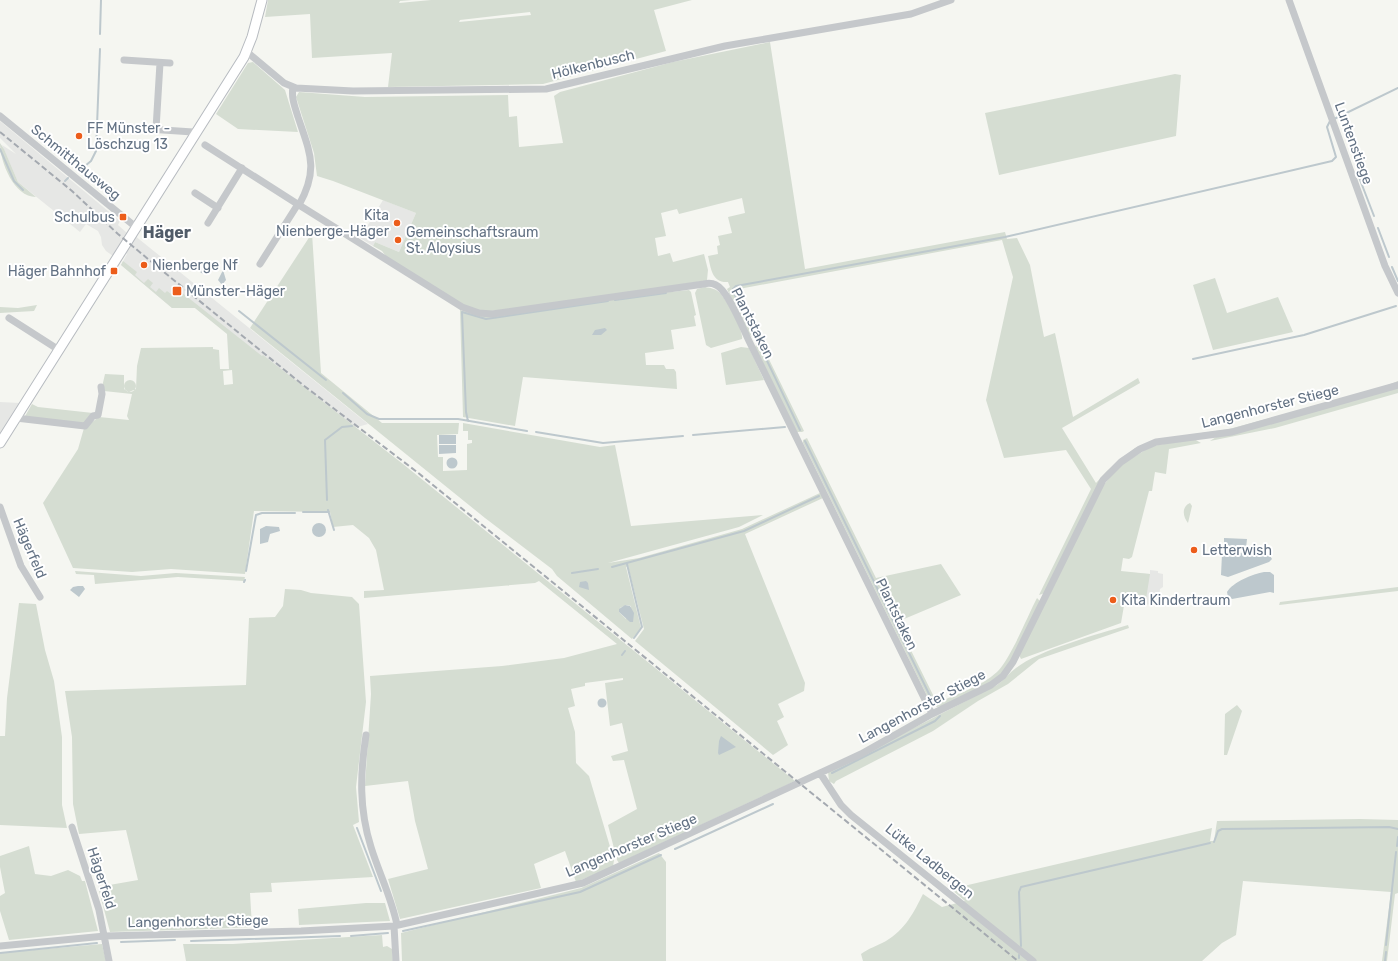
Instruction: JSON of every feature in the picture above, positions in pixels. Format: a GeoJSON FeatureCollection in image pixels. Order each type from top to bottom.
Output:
{"type":"FeatureCollection","features":[{"type":"Feature","properties":{"kind":"main road"},"geometry":{"type":"LineString","coordinates":[[0,443],[247,52],[262,0]]}},
{"type":"Feature","properties":{"kind":"street","name":"Hölkenbusch"},"geometry":{"type":"LineString","coordinates":[[247,52],[284,83],[293,87],[352,92],[546,89],[718,47],[911,14],[951,0]]}},
{"type":"Feature","properties":{"kind":"street","name":"Luntenstiege"},"geometry":{"type":"LineString","coordinates":[[1289,0],[1387,270],[1398,293]]}},
{"type":"Feature","properties":{"kind":"street"},"geometry":{"type":"LineString","coordinates":[[124,60],[170,63]]}},
{"type":"Feature","properties":{"kind":"street"},"geometry":{"type":"LineString","coordinates":[[156,129],[160,62]]}},
{"type":"Feature","properties":{"kind":"street"},"geometry":{"type":"LineString","coordinates":[[260,264],[309,186],[312,165],[308,145],[293,99],[293,87]]}},
{"type":"Feature","properties":{"kind":"street","name":"Schmitthausweg"},"geometry":{"type":"LineString","coordinates":[[0,116],[137,228]]}},
{"type":"Feature","properties":{"kind":"street"},"geometry":{"type":"LineString","coordinates":[[118,127],[196,133]]}},
{"type":"Feature","properties":{"kind":"street","name":"Plantstaken"},"geometry":{"type":"LineString","coordinates":[[205,145],[458,305],[479,313],[500,313],[704,284],[718,286],[724,293],[749,341],[932,714]]}},
{"type":"Feature","properties":{"kind":"street"},"geometry":{"type":"LineString","coordinates":[[208,223],[242,168]]}},
{"type":"Feature","properties":{"kind":"street"},"geometry":{"type":"LineString","coordinates":[[195,193],[218,208]]}},
{"type":"Feature","properties":{"kind":"street"},"geometry":{"type":"LineString","coordinates":[[9,318],[59,350]]}},
{"type":"Feature","properties":{"kind":"street","name":"Langenhorster Stiege"},"geometry":{"type":"LineString","coordinates":[[0,946],[105,936],[301,931],[395,926],[583,883],[861,754],[932,714],[991,685],[1010,668],[1103,480],[1126,459],[1146,446],[1156,442],[1232,432],[1398,385]]}},
{"type":"Feature","properties":{"kind":"street"},"geometry":{"type":"LineString","coordinates":[[16,418],[85,426],[92,417],[98,415],[102,394],[100,387]]}},
{"type":"Feature","properties":{"kind":"street","name":"Hägerfeld"},"geometry":{"type":"LineString","coordinates":[[0,507],[21,566],[40,597]]}},
{"type":"Feature","properties":{"kind":"street"},"geometry":{"type":"LineString","coordinates":[[366,735],[361,776],[364,816],[371,848],[395,926],[396,961]]}},
{"type":"Feature","properties":{"kind":"street","name":"Lütke Ladbergen"},"geometry":{"type":"LineString","coordinates":[[820,773],[841,805],[852,815],[1033,961]]}},
{"type":"Feature","properties":{"kind":"street","name":"Hägerfeld"},"geometry":{"type":"LineString","coordinates":[[72,827],[94,891],[110,961]]}},
{"type":"Feature","properties":{"kind":"shaded area"},"geometry":{"type":"Polygon","coordinates":[[[268,0],[412,0],[400,1],[399,3],[431,0],[692,0],[654,10],[666,51],[543,84],[388,87],[392,53],[312,58],[310,14],[265,17],[268,0]],[[530,12],[460,20],[459,22],[531,15],[530,12]]]}},
{"type":"Feature","properties":{"kind":"shaded area"},"geometry":{"type":"Polygon","coordinates":[[[770,42],[805,269],[1005,232],[1007,239],[1017,238],[1030,265],[1044,337],[1055,333],[1073,417],[1138,378],[1140,383],[1062,428],[1096,483],[1115,464],[1101,480],[1045,593],[1039,595],[1091,489],[1066,450],[1004,458],[986,400],[1013,277],[1002,240],[739,289],[737,293],[757,333],[752,337],[748,333],[727,289],[730,287],[728,282],[723,282],[715,278],[711,270],[708,256],[718,254],[717,246],[720,245],[718,236],[732,233],[728,217],[745,213],[742,198],[679,214],[677,209],[661,213],[666,236],[655,238],[658,256],[670,253],[673,262],[704,254],[708,270],[707,280],[491,312],[482,311],[460,303],[434,289],[388,259],[382,251],[373,246],[375,242],[399,252],[416,213],[317,176],[314,153],[296,97],[299,92],[365,97],[508,95],[509,117],[517,116],[519,147],[563,143],[554,96],[560,92],[673,62],[770,42]]]}},
{"type":"Feature","properties":{"kind":"shaded area"},"geometry":{"type":"Polygon","coordinates":[[[253,62],[285,90],[298,132],[238,129],[216,114],[248,63],[253,62]]]}},
{"type":"Feature","properties":{"kind":"shaded area"},"geometry":{"type":"Polygon","coordinates":[[[1175,74],[1181,75],[1176,136],[999,175],[985,113],[1175,74]]]}},
{"type":"Feature","properties":{"kind":"shaded area"},"geometry":{"type":"Polygon","coordinates":[[[0,121],[120,221],[118,225],[127,233],[129,231],[368,424],[350,429],[195,308],[172,308],[121,265],[127,254],[119,247],[113,256],[106,251],[102,245],[101,237],[98,231],[86,224],[80,232],[18,182],[2,145],[16,154],[0,138],[0,121]]]}},
{"type":"Feature","properties":{"kind":"shaded area"},"geometry":{"type":"Polygon","coordinates":[[[0,143],[18,182],[36,197],[21,191],[15,185],[6,168],[0,143]]]}},
{"type":"Feature","properties":{"kind":"shaded area"},"geometry":{"type":"Polygon","coordinates":[[[383,200],[416,213],[399,252],[375,242],[373,246],[360,238],[383,200]]]}},
{"type":"Feature","properties":{"kind":"shaded area"},"geometry":{"type":"Polygon","coordinates":[[[312,233],[321,373],[382,423],[459,423],[458,434],[437,435],[438,457],[443,457],[443,471],[467,470],[467,444],[472,443],[472,440],[468,440],[468,431],[463,431],[463,423],[600,447],[615,445],[631,526],[763,515],[739,527],[608,563],[639,558],[742,529],[820,493],[823,498],[745,534],[805,683],[804,691],[778,704],[784,717],[777,721],[788,745],[773,755],[635,641],[644,629],[628,566],[626,567],[641,628],[632,639],[557,576],[552,569],[485,518],[250,328],[312,233]],[[626,605],[620,608],[619,612],[626,619],[631,606],[626,605]]]}},
{"type":"Feature","properties":{"kind":"shaded area"},"geometry":{"type":"Polygon","coordinates":[[[123,261],[137,272],[135,275],[144,283],[148,279],[153,283],[150,287],[156,292],[159,288],[165,293],[167,291],[171,294],[176,288],[403,464],[795,781],[619,863],[608,825],[637,809],[624,760],[613,761],[611,756],[628,751],[622,723],[610,726],[605,683],[623,680],[623,678],[585,683],[585,686],[571,689],[575,706],[568,708],[575,732],[576,763],[589,776],[614,860],[613,867],[576,882],[565,851],[534,864],[541,888],[400,919],[388,879],[428,869],[415,821],[408,781],[365,786],[371,694],[370,676],[502,666],[564,658],[617,644],[539,581],[535,583],[364,598],[364,591],[384,590],[376,550],[369,538],[353,525],[333,527],[330,512],[254,511],[245,574],[171,569],[132,572],[73,568],[43,503],[78,449],[84,428],[99,417],[129,420],[127,416],[132,394],[104,391],[102,387],[105,374],[124,375],[124,389],[129,392],[136,389],[137,366],[141,348],[213,347],[213,349],[219,350],[220,369],[229,369],[227,334],[195,308],[172,308],[121,265],[123,261]],[[232,370],[223,371],[224,385],[233,384],[232,370]]]}},
{"type":"Feature","properties":{"kind":"shaded area"},"geometry":{"type":"Polygon","coordinates":[[[197,263],[209,266],[209,272],[206,274],[201,273],[195,265],[197,263]]]}},
{"type":"Feature","properties":{"kind":"shaded area"},"geometry":{"type":"Polygon","coordinates":[[[223,270],[226,280],[222,285],[218,280],[223,270]]]}},
{"type":"Feature","properties":{"kind":"shaded area"},"geometry":{"type":"Polygon","coordinates":[[[1215,278],[1227,313],[1278,297],[1293,332],[1213,350],[1193,285],[1215,278]]]}},
{"type":"Feature","properties":{"kind":"shaded area"},"geometry":{"type":"Polygon","coordinates":[[[705,287],[717,291],[723,296],[738,323],[742,339],[711,348],[706,345],[695,293],[697,289],[705,287]]]}},
{"type":"Feature","properties":{"kind":"shaded area"},"geometry":{"type":"Polygon","coordinates":[[[689,290],[691,292],[696,315],[694,316],[696,326],[671,330],[674,349],[645,353],[646,365],[664,365],[666,369],[674,369],[676,372],[677,389],[523,377],[515,426],[463,417],[460,310],[472,313],[689,290]]]}},
{"type":"Feature","properties":{"kind":"shaded area"},"geometry":{"type":"Polygon","coordinates":[[[37,305],[34,311],[0,313],[0,307],[18,308],[37,305]]]}},
{"type":"Feature","properties":{"kind":"shaded area"},"geometry":{"type":"Polygon","coordinates":[[[605,328],[607,330],[601,335],[592,335],[595,330],[605,328]]]}},
{"type":"Feature","properties":{"kind":"shaded area"},"geometry":{"type":"Polygon","coordinates":[[[757,343],[761,343],[804,431],[797,432],[755,347],[757,343]]]}},
{"type":"Feature","properties":{"kind":"shaded area"},"geometry":{"type":"Polygon","coordinates":[[[741,347],[749,348],[764,380],[726,385],[721,353],[741,347]]]}},
{"type":"Feature","properties":{"kind":"shaded area"},"geometry":{"type":"Polygon","coordinates":[[[128,380],[132,380],[136,386],[132,392],[128,392],[124,388],[124,384],[128,380]]]}},
{"type":"Feature","properties":{"kind":"shaded area"},"geometry":{"type":"Polygon","coordinates":[[[1398,381],[1398,383],[1388,388],[1235,429],[1162,440],[1146,445],[1130,453],[1116,463],[1135,448],[1154,440],[1229,429],[1378,389],[1398,381]]]}},
{"type":"Feature","properties":{"kind":"shaded area"},"geometry":{"type":"Polygon","coordinates":[[[1398,388],[1398,393],[1275,428],[1210,441],[1216,437],[1398,388]]]}},
{"type":"Feature","properties":{"kind":"shaded area"},"geometry":{"type":"Polygon","coordinates":[[[0,402],[20,403],[0,434],[0,402]]]}},
{"type":"Feature","properties":{"kind":"shaded area"},"geometry":{"type":"Polygon","coordinates":[[[32,404],[38,407],[93,413],[85,425],[24,418],[32,404]]]}},
{"type":"Feature","properties":{"kind":"shaded area"},"geometry":{"type":"Polygon","coordinates":[[[439,435],[456,435],[456,444],[439,444],[439,435]]]}},
{"type":"Feature","properties":{"kind":"shaded area"},"geometry":{"type":"Polygon","coordinates":[[[807,438],[876,578],[941,564],[961,595],[897,622],[937,703],[984,682],[997,672],[1013,648],[1037,598],[1040,601],[1011,662],[997,679],[942,706],[937,707],[931,704],[803,443],[803,440],[807,438]]]}},
{"type":"Feature","properties":{"kind":"shaded area"},"geometry":{"type":"Polygon","coordinates":[[[1194,439],[1201,443],[1169,449],[1166,474],[1155,472],[1152,491],[1149,491],[1132,557],[1129,559],[1123,558],[1121,571],[1150,574],[1146,599],[1143,599],[1144,595],[1126,594],[1121,623],[1021,659],[1019,655],[1102,487],[1119,466],[1152,446],[1194,439]]]}},
{"type":"Feature","properties":{"kind":"shaded area"},"geometry":{"type":"Polygon","coordinates":[[[439,445],[456,445],[456,453],[439,454],[439,445]]]}},
{"type":"Feature","properties":{"kind":"shaded area"},"geometry":{"type":"Polygon","coordinates":[[[452,457],[456,459],[458,463],[456,467],[452,469],[448,467],[446,463],[448,459],[452,457]]]}},
{"type":"Feature","properties":{"kind":"shaded area"},"geometry":{"type":"Polygon","coordinates":[[[1190,503],[1192,506],[1188,523],[1185,518],[1184,510],[1190,503]]]}},
{"type":"Feature","properties":{"kind":"shaded area"},"geometry":{"type":"Polygon","coordinates":[[[319,523],[324,525],[326,530],[324,535],[319,537],[314,535],[312,530],[314,525],[319,523]]]}},
{"type":"Feature","properties":{"kind":"shaded area"},"geometry":{"type":"Polygon","coordinates":[[[266,526],[279,527],[280,531],[270,534],[268,542],[260,544],[260,529],[266,526]]]}},
{"type":"Feature","properties":{"kind":"shaded area"},"geometry":{"type":"Polygon","coordinates":[[[1224,538],[1247,539],[1246,548],[1224,547],[1224,538]]]}},
{"type":"Feature","properties":{"kind":"shaded area"},"geometry":{"type":"Polygon","coordinates":[[[1224,552],[1269,554],[1272,559],[1269,562],[1228,577],[1221,575],[1222,554],[1224,552]]]}},
{"type":"Feature","properties":{"kind":"shaded area"},"geometry":{"type":"Polygon","coordinates":[[[1150,570],[1158,571],[1158,573],[1163,574],[1163,587],[1160,589],[1159,597],[1153,596],[1152,605],[1138,604],[1139,595],[1126,594],[1126,572],[1150,574],[1150,570]]]}},
{"type":"Feature","properties":{"kind":"shaded area"},"geometry":{"type":"Polygon","coordinates":[[[75,571],[141,576],[176,573],[245,577],[244,581],[178,577],[95,584],[94,575],[76,574],[75,571]]]}},
{"type":"Feature","properties":{"kind":"shaded area"},"geometry":{"type":"Polygon","coordinates":[[[1264,572],[1270,572],[1274,575],[1274,593],[1270,592],[1232,599],[1228,597],[1227,592],[1238,582],[1264,572]]]}},
{"type":"Feature","properties":{"kind":"shaded area"},"geometry":{"type":"Polygon","coordinates":[[[586,581],[588,583],[589,590],[579,587],[580,582],[586,581]]]}},
{"type":"Feature","properties":{"kind":"shaded area"},"geometry":{"type":"Polygon","coordinates":[[[83,586],[85,589],[79,597],[70,590],[73,587],[83,586]]]}},
{"type":"Feature","properties":{"kind":"shaded area"},"geometry":{"type":"Polygon","coordinates":[[[1398,587],[1398,591],[1279,605],[1280,602],[1398,587]]]}},
{"type":"Feature","properties":{"kind":"shaded area"},"geometry":{"type":"Polygon","coordinates":[[[285,589],[352,597],[359,604],[366,702],[356,787],[359,822],[353,825],[373,877],[271,883],[272,892],[250,893],[252,927],[210,929],[210,925],[208,925],[208,929],[110,932],[98,887],[138,880],[126,830],[79,834],[73,804],[72,737],[65,691],[246,685],[249,618],[275,617],[283,606],[285,589]]]}},
{"type":"Feature","properties":{"kind":"shaded area"},"geometry":{"type":"Polygon","coordinates":[[[19,603],[36,604],[45,650],[54,681],[62,737],[62,805],[67,828],[0,825],[0,736],[5,736],[7,698],[19,603]]]}},
{"type":"Feature","properties":{"kind":"shaded area"},"geometry":{"type":"Polygon","coordinates":[[[625,605],[630,606],[634,613],[633,622],[630,622],[619,612],[619,609],[625,605]]]}},
{"type":"Feature","properties":{"kind":"shaded area"},"geometry":{"type":"Polygon","coordinates":[[[1128,625],[1129,628],[1039,659],[1008,684],[978,701],[933,731],[836,781],[834,784],[829,781],[828,772],[997,685],[1013,670],[1026,661],[1069,643],[1128,625]]]}},
{"type":"Feature","properties":{"kind":"shaded area"},"geometry":{"type":"Polygon","coordinates":[[[602,698],[607,703],[602,708],[597,703],[602,698]]]}},
{"type":"Feature","properties":{"kind":"shaded area"},"geometry":{"type":"Polygon","coordinates":[[[1237,705],[1242,711],[1227,755],[1224,755],[1225,714],[1237,705]]]}},
{"type":"Feature","properties":{"kind":"shaded area"},"geometry":{"type":"Polygon","coordinates":[[[721,736],[736,747],[719,755],[719,741],[721,736]]]}},
{"type":"Feature","properties":{"kind":"shaded area"},"geometry":{"type":"Polygon","coordinates":[[[1360,819],[1398,820],[1398,893],[1395,894],[1387,961],[1382,961],[1391,892],[1243,881],[1236,935],[1222,943],[1202,961],[863,961],[861,954],[893,937],[899,932],[912,914],[923,894],[942,907],[965,901],[951,889],[1212,828],[1210,841],[1214,841],[1217,821],[1360,819]]]}},
{"type":"Feature","properties":{"kind":"shaded area"},"geometry":{"type":"Polygon","coordinates":[[[29,846],[35,874],[51,876],[68,870],[80,876],[82,881],[85,881],[98,931],[9,940],[0,911],[0,896],[5,893],[0,867],[0,856],[29,846]]]}},
{"type":"Feature","properties":{"kind":"shaded area"},"geometry":{"type":"Polygon","coordinates":[[[659,853],[666,862],[666,961],[402,961],[401,933],[581,888],[659,853]]]}},
{"type":"Feature","properties":{"kind":"shaded area"},"geometry":{"type":"Polygon","coordinates":[[[366,903],[385,903],[390,921],[299,925],[298,909],[366,903]]]}},
{"type":"Feature","properties":{"kind":"shaded area"},"geometry":{"type":"Polygon","coordinates":[[[382,935],[383,947],[387,946],[392,949],[393,961],[186,961],[183,944],[233,944],[382,935]]]}},
{"type":"Feature","properties":{"kind":"shaded area"},"geometry":{"type":"Polygon","coordinates":[[[102,944],[106,961],[0,961],[0,953],[102,944]]]}},
{"type":"Feature","properties":{"kind":"waterway"},"geometry":{"type":"LineString","coordinates":[[100,34],[101,0]]}},
{"type":"Feature","properties":{"kind":"waterway"},"geometry":{"type":"LineString","coordinates":[[79,171],[91,161],[96,151],[100,49]]}},
{"type":"Feature","properties":{"kind":"waterway"},"geometry":{"type":"LineString","coordinates":[[1334,119],[1398,88]]}},
{"type":"Feature","properties":{"kind":"waterway"},"geometry":{"type":"LineString","coordinates":[[753,331],[734,293],[733,289],[736,286],[1005,237],[1332,161],[1336,157],[1327,127],[1330,121]]}},
{"type":"Feature","properties":{"kind":"waterway"},"geometry":{"type":"LineString","coordinates":[[0,149],[14,181],[23,190]]}},
{"type":"Feature","properties":{"kind":"waterway"},"geometry":{"type":"LineString","coordinates":[[1357,172],[1374,216]]}},
{"type":"Feature","properties":{"kind":"waterway"},"geometry":{"type":"LineString","coordinates":[[65,181],[68,178]]}},
{"type":"Feature","properties":{"kind":"waterway"},"geometry":{"type":"LineString","coordinates":[[1378,228],[1389,257]]}},
{"type":"Feature","properties":{"kind":"waterway"},"geometry":{"type":"LineString","coordinates":[[1392,267],[1398,281]]}},
{"type":"Feature","properties":{"kind":"waterway"},"geometry":{"type":"LineString","coordinates":[[615,300],[666,293]]}},
{"type":"Feature","properties":{"kind":"waterway"},"geometry":{"type":"LineString","coordinates":[[468,421],[466,412],[462,312],[486,319],[608,301]]}},
{"type":"Feature","properties":{"kind":"waterway"},"geometry":{"type":"LineString","coordinates":[[1193,359],[1304,335],[1396,306]]}},
{"type":"Feature","properties":{"kind":"waterway"},"geometry":{"type":"LineString","coordinates":[[239,311],[326,380]]}},
{"type":"Feature","properties":{"kind":"waterway"},"geometry":{"type":"LineString","coordinates":[[759,344],[800,430]]}},
{"type":"Feature","properties":{"kind":"waterway"},"geometry":{"type":"LineString","coordinates":[[343,393],[367,414],[379,419],[458,419],[527,431]]}},
{"type":"Feature","properties":{"kind":"waterway"},"geometry":{"type":"LineString","coordinates":[[327,500],[325,440],[342,427],[352,426]]}},
{"type":"Feature","properties":{"kind":"waterway"},"geometry":{"type":"LineString","coordinates":[[693,435],[785,427]]}},
{"type":"Feature","properties":{"kind":"waterway"},"geometry":{"type":"LineString","coordinates":[[536,432],[603,443],[683,436]]}},
{"type":"Feature","properties":{"kind":"waterway"},"geometry":{"type":"LineString","coordinates":[[805,441],[934,704]]}},
{"type":"Feature","properties":{"kind":"waterway"},"geometry":{"type":"LineString","coordinates":[[612,567],[744,531],[819,496]]}},
{"type":"Feature","properties":{"kind":"waterway"},"geometry":{"type":"LineString","coordinates":[[328,510],[334,530]]}},
{"type":"Feature","properties":{"kind":"waterway"},"geometry":{"type":"LineString","coordinates":[[303,512],[329,512]]}},
{"type":"Feature","properties":{"kind":"waterway"},"geometry":{"type":"LineString","coordinates":[[246,571],[256,515],[262,513],[295,513]]}},
{"type":"Feature","properties":{"kind":"waterway"},"geometry":{"type":"LineString","coordinates":[[627,564],[642,627],[634,638]]}},
{"type":"Feature","properties":{"kind":"waterway"},"geometry":{"type":"LineString","coordinates":[[572,573],[598,569]]}},
{"type":"Feature","properties":{"kind":"waterway"},"geometry":{"type":"LineString","coordinates":[[622,655],[625,651]]}},
{"type":"Feature","properties":{"kind":"waterway"},"geometry":{"type":"LineString","coordinates":[[832,773],[935,721],[940,716]]}},
{"type":"Feature","properties":{"kind":"waterway"},"geometry":{"type":"LineString","coordinates":[[675,849],[773,804]]}},
{"type":"Feature","properties":{"kind":"waterway"},"geometry":{"type":"LineString","coordinates":[[1214,842],[1218,831],[1222,829],[1389,827],[1398,829]]}},
{"type":"Feature","properties":{"kind":"waterway"},"geometry":{"type":"LineString","coordinates":[[357,828],[381,891]]}},
{"type":"Feature","properties":{"kind":"waterway"},"geometry":{"type":"LineString","coordinates":[[1397,846],[1398,837]]}},
{"type":"Feature","properties":{"kind":"waterway"},"geometry":{"type":"LineString","coordinates":[[1021,946],[1019,892],[1021,887],[1210,843]]}},
{"type":"Feature","properties":{"kind":"waterway"},"geometry":{"type":"LineString","coordinates":[[1386,945],[1396,852]]}},
{"type":"Feature","properties":{"kind":"waterway"},"geometry":{"type":"LineString","coordinates":[[403,931],[580,892],[661,855]]}},
{"type":"Feature","properties":{"kind":"waterway"},"geometry":{"type":"LineString","coordinates":[[351,936],[388,933]]}},
{"type":"Feature","properties":{"kind":"waterway"},"geometry":{"type":"LineString","coordinates":[[191,941],[340,936]]}},
{"type":"Feature","properties":{"kind":"waterway"},"geometry":{"type":"LineString","coordinates":[[121,942],[175,940]]}},
{"type":"Feature","properties":{"kind":"waterway"},"geometry":{"type":"LineString","coordinates":[[0,953],[97,943]]}},
{"type":"Feature","properties":{"kind":"waterway"},"geometry":{"type":"LineString","coordinates":[[1385,961],[1386,952]]}},
{"type":"Feature","properties":{"kind":"railway"},"geometry":{"type":"LineString","coordinates":[[0,132],[72,191],[118,234],[154,264],[303,385],[417,472],[1018,961]]}},
{"type":"Feature","properties":{"kind":"place","name":"FF Münster - Löschzug 13"},"geometry":{"type":"Point","coordinates":[79,136]}},
{"type":"Feature","properties":{"kind":"place","name":"Schulbus"},"geometry":{"type":"Point","coordinates":[123,217]}},
{"type":"Feature","properties":{"kind":"place","name":"Kita Nienberge-Häger"},"geometry":{"type":"Point","coordinates":[397,223]}},
{"type":"Feature","properties":{"kind":"place","name":"Gemeinschaftsraum St. Aloysius"},"geometry":{"type":"Point","coordinates":[398,240]}},
{"type":"Feature","properties":{"kind":"place","name":"Nienberge Nf"},"geometry":{"type":"Point","coordinates":[144,265]}},
{"type":"Feature","properties":{"kind":"place","name":"Häger Bahnhof"},"geometry":{"type":"Point","coordinates":[114,271]}},
{"type":"Feature","properties":{"kind":"place","name":"Münster-Häger"},"geometry":{"type":"Point","coordinates":[177,291]}},
{"type":"Feature","properties":{"kind":"place","name":"Letterwish"},"geometry":{"type":"Point","coordinates":[1194,550]}},
{"type":"Feature","properties":{"kind":"place","name":"Kita Kindertraum"},"geometry":{"type":"Point","coordinates":[1113,600]}},
{"type":"Feature","properties":{"kind":"district","name":"Häger"},"geometry":{"type":"Point","coordinates":[167,232]}}]}
